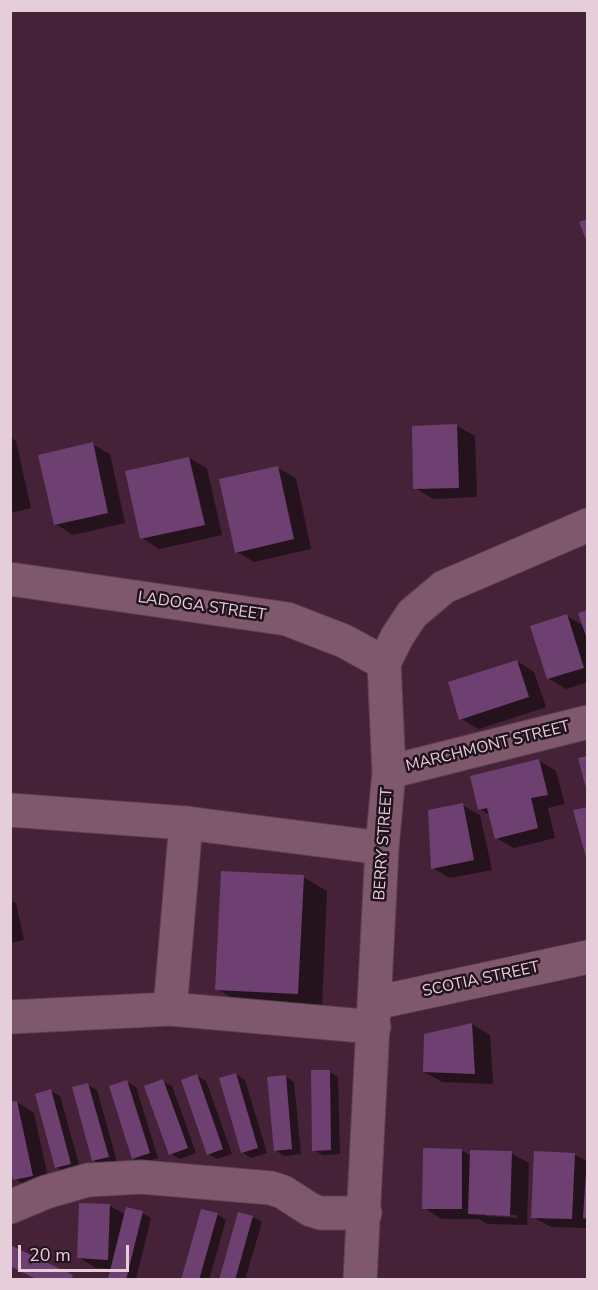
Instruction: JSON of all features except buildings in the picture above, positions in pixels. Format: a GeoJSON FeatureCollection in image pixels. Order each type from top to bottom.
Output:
{"type":"FeatureCollection","features":[{"type":"Feature","properties":{"kind":"street","name":"BERRY STREET"},"geometry":{"type":"LineString","coordinates":[[360,1280],[382,848],[389,772],[384,663],[412,614],[444,587],[588,525]]}},
{"type":"Feature","properties":{"kind":"street","name":"LADOGA STREET"},"geometry":{"type":"LineString","coordinates":[[10,579],[287,619],[344,641],[384,663]]}},
{"type":"Feature","properties":{"kind":"street","name":"MARCHMONT STREET"},"geometry":{"type":"LineString","coordinates":[[389,772],[588,722]]}},
{"type":"Feature","properties":{"kind":"street"},"geometry":{"type":"LineString","coordinates":[[10,810],[186,823],[382,848]]}},
{"type":"Feature","properties":{"kind":"street"},"geometry":{"type":"LineString","coordinates":[[170,1009],[186,823]]}},
{"type":"Feature","properties":{"kind":"street","name":"SCOTIA STREET"},"geometry":{"type":"LineString","coordinates":[[10,1017],[170,1009],[375,1015],[588,957]]}},
{"type":"Feature","properties":{"kind":"street"},"geometry":{"type":"LineString","coordinates":[[10,1207],[46,1192],[88,1180],[141,1177],[271,1188],[321,1213],[365,1213]]}}]}
